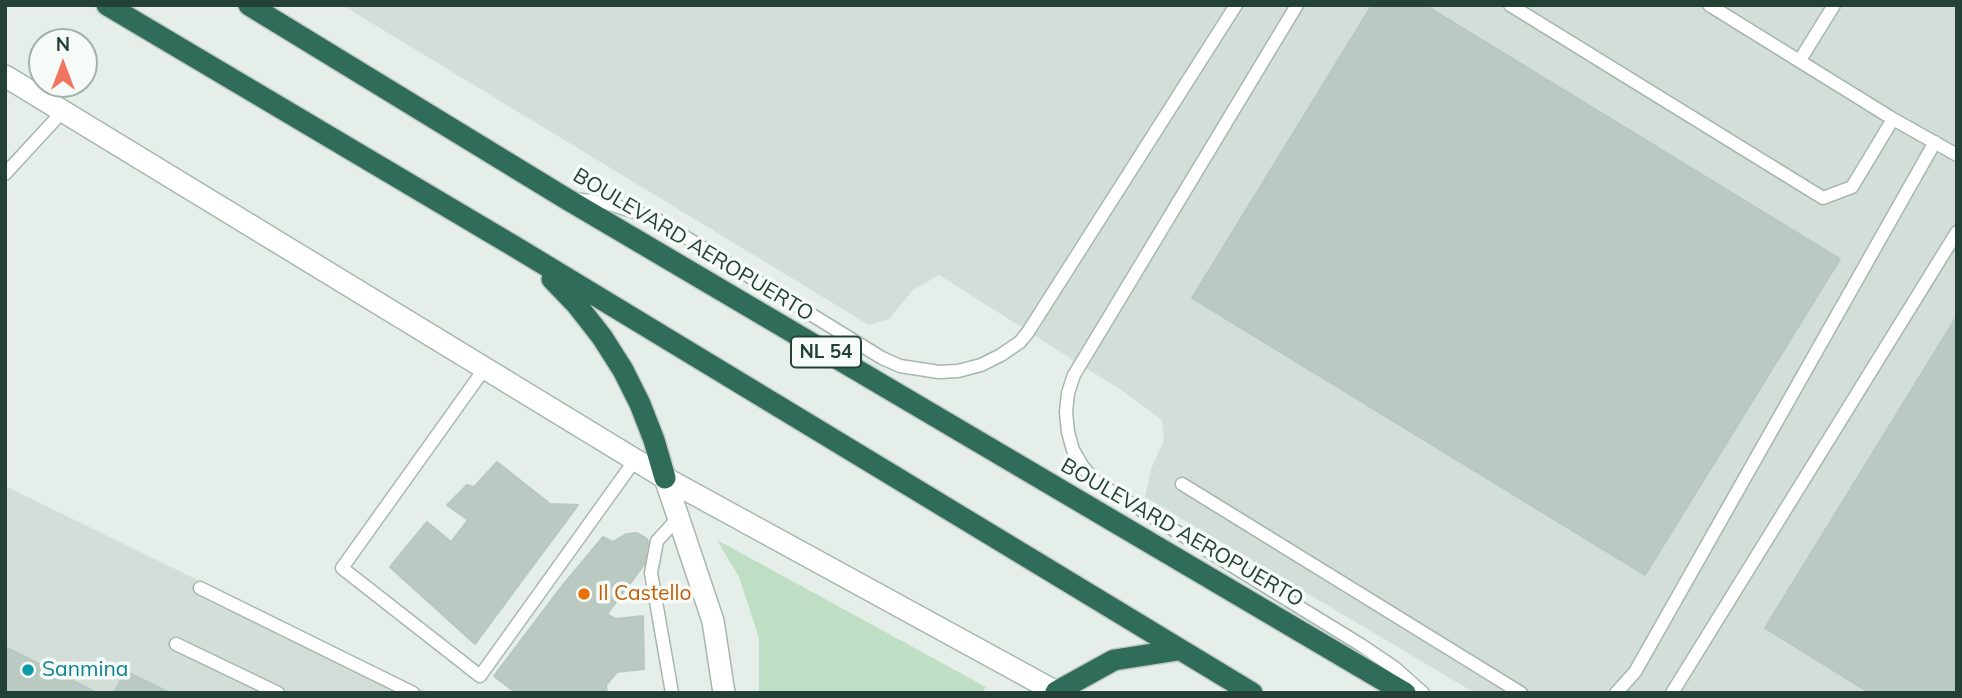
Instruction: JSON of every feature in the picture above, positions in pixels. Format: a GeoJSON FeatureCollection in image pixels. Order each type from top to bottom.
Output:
{"type":"FeatureCollection","features":[{"type":"Feature","properties":{"kind":"highway"},"geometry":{"type":"LineString","coordinates":[[107,5],[517,248],[1252,693]]}},
{"type":"Feature","properties":{"kind":"highway","name":"BOULEVARD AEROPUERTO"},"geometry":{"type":"LineString","coordinates":[[249,5],[565,198],[1405,693]]}},
{"type":"Feature","properties":{"kind":"highway"},"geometry":{"type":"LineString","coordinates":[[517,248],[577,305],[602,337],[640,404],[665,478]]}},
{"type":"Feature","properties":{"kind":"highway"},"geometry":{"type":"LineString","coordinates":[[1056,692],[1114,660],[1178,650]]}},
{"type":"Feature","properties":{"kind":"street"},"geometry":{"type":"LineString","coordinates":[[5,76],[665,478],[1056,692]]}},
{"type":"Feature","properties":{"kind":"street"},"geometry":{"type":"LineString","coordinates":[[665,478],[712,621],[724,693]]}},
{"type":"Feature","properties":{"kind":"lane"},"geometry":{"type":"LineString","coordinates":[[565,198],[607,203],[656,219],[882,358],[900,366],[939,372],[958,371],[981,365],[1020,342],[1028,332],[1236,5]]}},
{"type":"Feature","properties":{"kind":"lane"},"geometry":{"type":"LineString","coordinates":[[1297,5],[1074,375],[1067,403],[1068,432],[1073,450],[1096,482],[1361,645],[1395,668],[1423,693]]}},
{"type":"Feature","properties":{"kind":"lane"},"geometry":{"type":"LineString","coordinates":[[1510,5],[1823,198],[1852,187],[1893,119]]}},
{"type":"Feature","properties":{"kind":"lane"},"geometry":{"type":"LineString","coordinates":[[1709,5],[1893,119],[1957,155]]}},
{"type":"Feature","properties":{"kind":"lane"},"geometry":{"type":"LineString","coordinates":[[1800,60],[1834,5]]}},
{"type":"Feature","properties":{"kind":"lane"},"geometry":{"type":"LineString","coordinates":[[6,170],[63,111]]}},
{"type":"Feature","properties":{"kind":"lane"},"geometry":{"type":"LineString","coordinates":[[1616,693],[1635,673],[1935,142]]}},
{"type":"Feature","properties":{"kind":"lane"},"geometry":{"type":"LineString","coordinates":[[1672,693],[1957,232]]}},
{"type":"Feature","properties":{"kind":"lane"},"geometry":{"type":"LineString","coordinates":[[485,368],[342,568],[480,676],[635,460]]}},
{"type":"Feature","properties":{"kind":"lane"},"geometry":{"type":"LineString","coordinates":[[1182,484],[1521,693]]}},
{"type":"Feature","properties":{"kind":"lane"},"geometry":{"type":"LineString","coordinates":[[672,693],[651,573],[657,541],[678,518]]}},
{"type":"Feature","properties":{"kind":"lane"},"geometry":{"type":"LineString","coordinates":[[200,588],[413,693]]}},
{"type":"Feature","properties":{"kind":"lane"},"geometry":{"type":"LineString","coordinates":[[176,644],[278,693]]}},
{"type":"Feature","properties":{"kind":"shaded area"},"geometry":{"type":"Polygon","coordinates":[[[342,5],[1957,5],[1957,693],[1475,693],[1145,497],[1151,469],[1164,440],[1162,420],[1124,392],[939,275],[913,290],[889,319],[869,325],[342,5]]]}},
{"type":"Feature","properties":{"kind":"shaded area"},"geometry":{"type":"Polygon","coordinates":[[[5,486],[429,693],[5,693],[5,486]]]}},
{"type":"Feature","properties":{"kind":"green space"},"geometry":{"type":"Polygon","coordinates":[[[717,540],[986,687],[982,693],[759,693],[759,638],[739,577],[717,540]]]}},
{"type":"Feature","properties":{"kind":"building"},"geometry":{"type":"Polygon","coordinates":[[[1372,5],[1425,5],[1840,259],[1645,575],[1192,298],[1372,5]]]}},
{"type":"Feature","properties":{"kind":"building"},"geometry":{"type":"Polygon","coordinates":[[[1957,316],[1957,693],[1870,693],[1765,628],[1957,316]]]}},
{"type":"Feature","properties":{"kind":"building"},"geometry":{"type":"Polygon","coordinates":[[[497,462],[550,504],[578,505],[475,644],[390,567],[427,522],[451,542],[468,520],[447,505],[467,485],[474,487],[497,462]]]}},
{"type":"Feature","properties":{"kind":"building"},"geometry":{"type":"Polygon","coordinates":[[[637,533],[646,538],[650,546],[650,557],[607,614],[616,619],[643,616],[644,669],[617,672],[606,685],[607,693],[516,693],[494,676],[603,537],[613,542],[626,534],[637,533]]]}},
{"type":"Feature","properties":{"kind":"building","name":"Sanmina"},"geometry":{"type":"Polygon","coordinates":[[[5,647],[97,693],[5,693],[5,647]]]}},
{"type":"Feature","properties":{"kind":"building","name":"Sanmina"},"geometry":{"type":"Polygon","coordinates":[[[125,671],[170,693],[114,693],[125,671]]]}},
{"type":"Feature","properties":{"kind":"place","name":"Il Castello"},"geometry":{"type":"Point","coordinates":[584,594]}},
{"type":"Feature","properties":{"kind":"place","name":"Sanmina"},"geometry":{"type":"Point","coordinates":[28,670]}}]}
